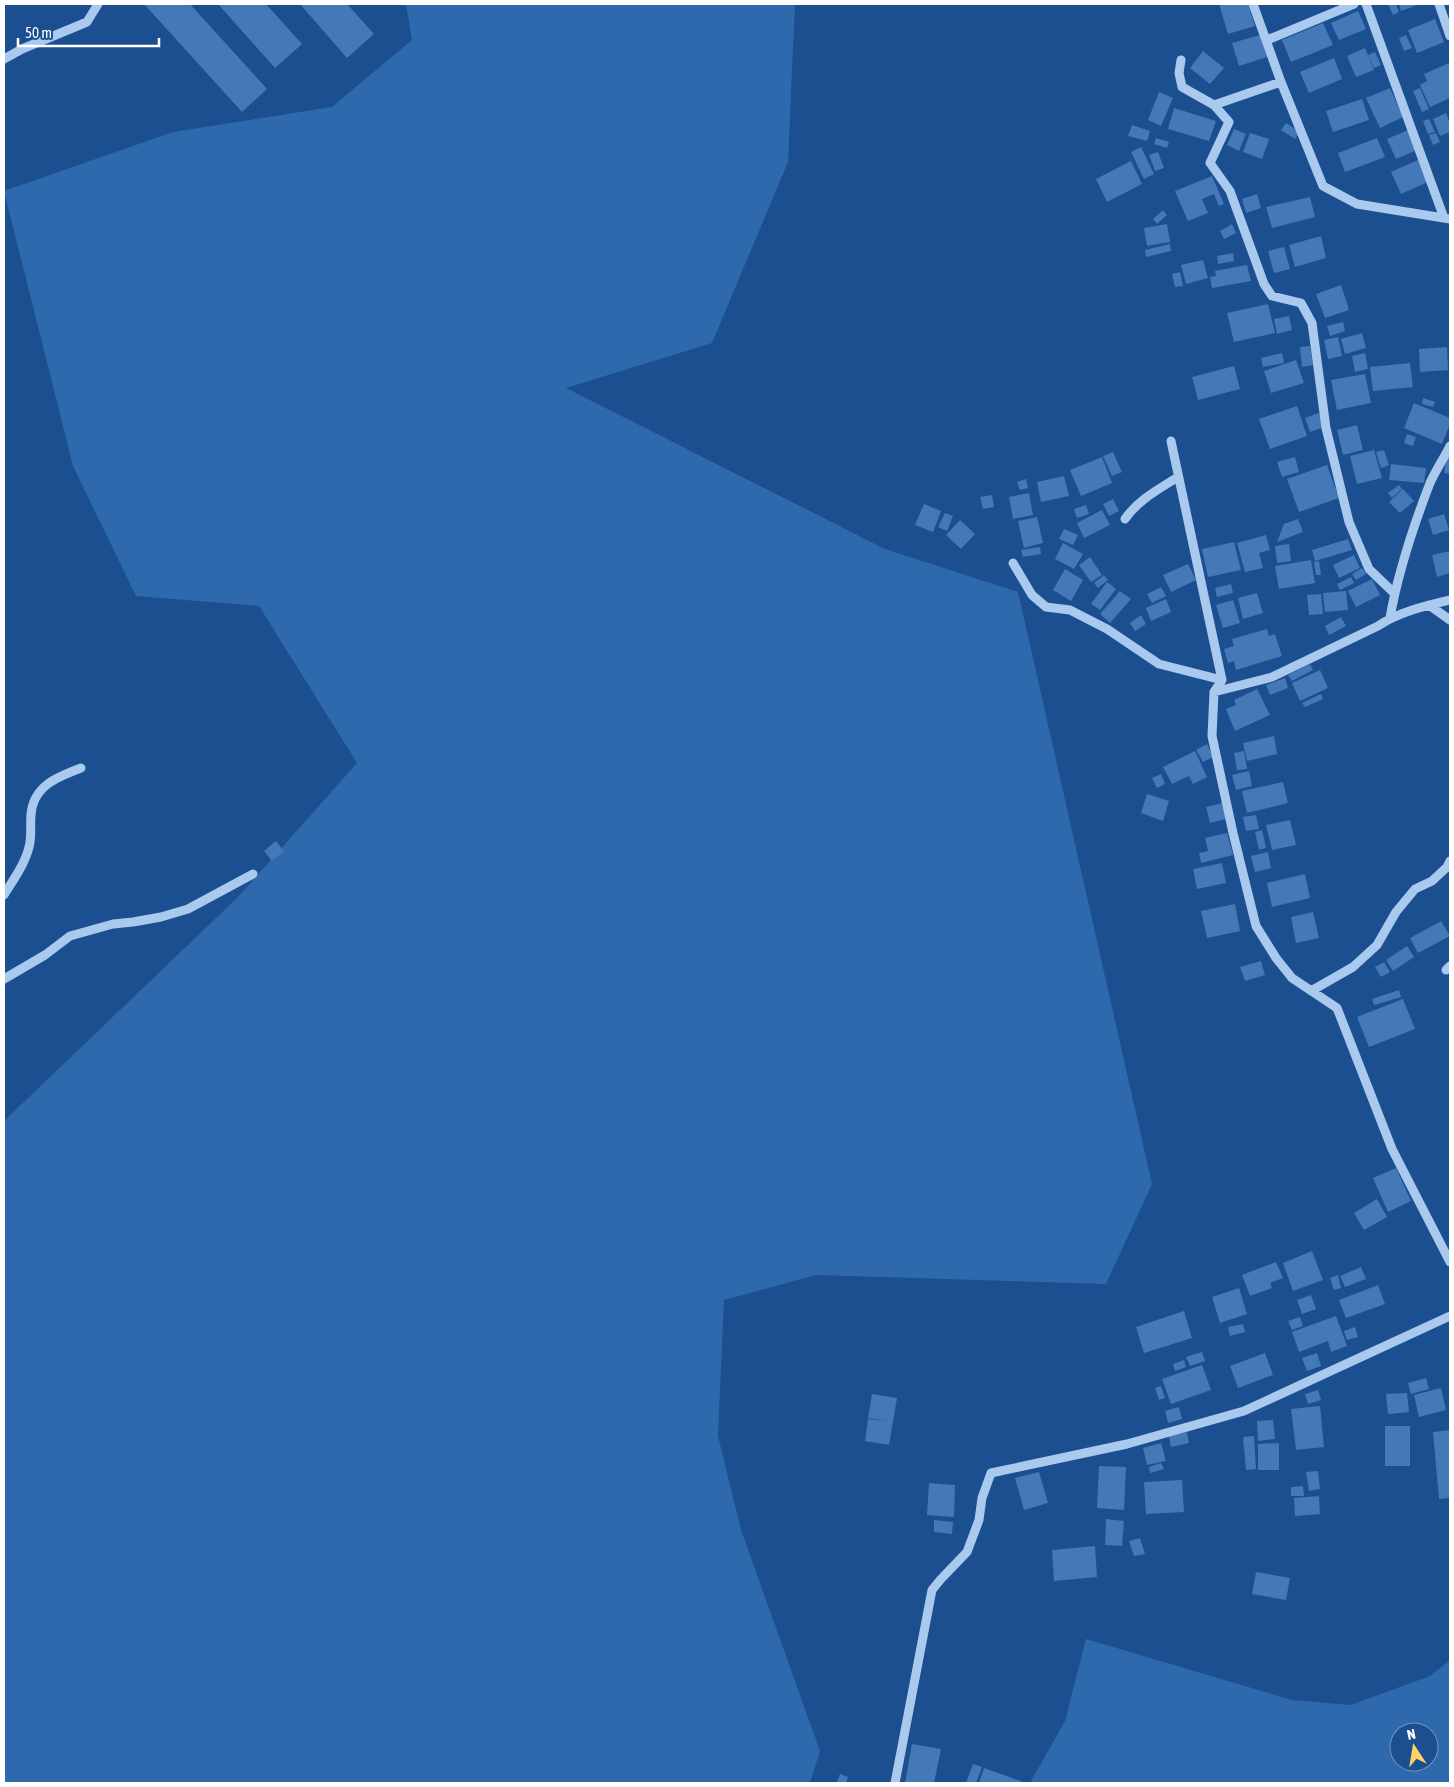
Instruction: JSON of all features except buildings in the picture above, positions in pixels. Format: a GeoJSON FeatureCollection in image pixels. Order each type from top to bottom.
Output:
{"type":"FeatureCollection","features":[{"type":"Feature","properties":{"kind":"street"},"geometry":{"type":"LineString","coordinates":[[4,60],[22,49],[87,22],[98,4]]}},
{"type":"Feature","properties":{"kind":"street"},"geometry":{"type":"LineString","coordinates":[[1253,4],[1281,82],[1323,186],[1357,204],[1447,218],[1366,4]]}},
{"type":"Feature","properties":{"kind":"street"},"geometry":{"type":"LineString","coordinates":[[1267,40],[1354,4]]}},
{"type":"Feature","properties":{"kind":"street"},"geometry":{"type":"LineString","coordinates":[[1439,4],[1450,36]]}},
{"type":"Feature","properties":{"kind":"street"},"geometry":{"type":"LineString","coordinates":[[1181,60],[1179,73],[1182,87],[1214,104],[1229,122],[1210,163],[1230,191],[1264,284],[1272,296],[1301,303],[1312,323],[1326,428],[1349,522],[1369,569],[1394,593]]}},
{"type":"Feature","properties":{"kind":"street"},"geometry":{"type":"LineString","coordinates":[[1214,104],[1281,82]]}},
{"type":"Feature","properties":{"kind":"street"},"geometry":{"type":"LineString","coordinates":[[1171,441],[1222,680],[1214,692],[1212,736],[1256,926],[1276,958],[1292,978],[1337,1008],[1392,1149],[1450,1262]]}},
{"type":"Feature","properties":{"kind":"street"},"geometry":{"type":"LineString","coordinates":[[1390,618],[1394,593],[1408,545],[1431,482],[1450,446]]}},
{"type":"Feature","properties":{"kind":"street"},"geometry":{"type":"LineString","coordinates":[[1125,519],[1130,511],[1145,499],[1178,477]]}},
{"type":"Feature","properties":{"kind":"street"},"geometry":{"type":"LineString","coordinates":[[1013,563],[1032,595],[1046,607],[1070,610],[1107,629],[1159,664],[1222,680]]}},
{"type":"Feature","properties":{"kind":"street"},"geometry":{"type":"LineString","coordinates":[[1214,692],[1272,677],[1378,626],[1390,618],[1450,600]]}},
{"type":"Feature","properties":{"kind":"street"},"geometry":{"type":"LineString","coordinates":[[1429,605],[1450,620]]}},
{"type":"Feature","properties":{"kind":"street"},"geometry":{"type":"LineString","coordinates":[[4,895],[22,865],[30,846],[33,803],[43,786],[58,777],[81,768]]}},
{"type":"Feature","properties":{"kind":"street"},"geometry":{"type":"LineString","coordinates":[[1311,991],[1353,968],[1378,945],[1396,912],[1415,889],[1432,881],[1447,867],[1450,861]]}},
{"type":"Feature","properties":{"kind":"street"},"geometry":{"type":"LineString","coordinates":[[4,979],[70,936],[113,924],[161,917],[188,909],[254,874]]}},
{"type":"Feature","properties":{"kind":"street"},"geometry":{"type":"LineString","coordinates":[[895,1783],[932,1590],[967,1552],[991,1473],[1127,1444],[1244,1411],[1450,1316]]}},
{"type":"Feature","properties":{"kind":"shaded area"},"geometry":{"type":"Polygon","coordinates":[[[406,4],[795,4],[788,162],[712,343],[566,388],[885,549],[1018,592],[1152,1184],[1106,1284],[816,1275],[724,1300],[718,1436],[741,1530],[820,1751],[810,1783],[4,1783],[4,1121],[238,897],[357,763],[259,606],[136,596],[73,466],[4,191],[173,132],[332,107],[412,40],[406,4]]]}},
{"type":"Feature","properties":{"kind":"shaded area"},"geometry":{"type":"Polygon","coordinates":[[[1086,1639],[1292,1700],[1351,1705],[1430,1676],[1450,1660],[1450,1783],[1030,1783],[1065,1721],[1086,1639]]]}}]}
